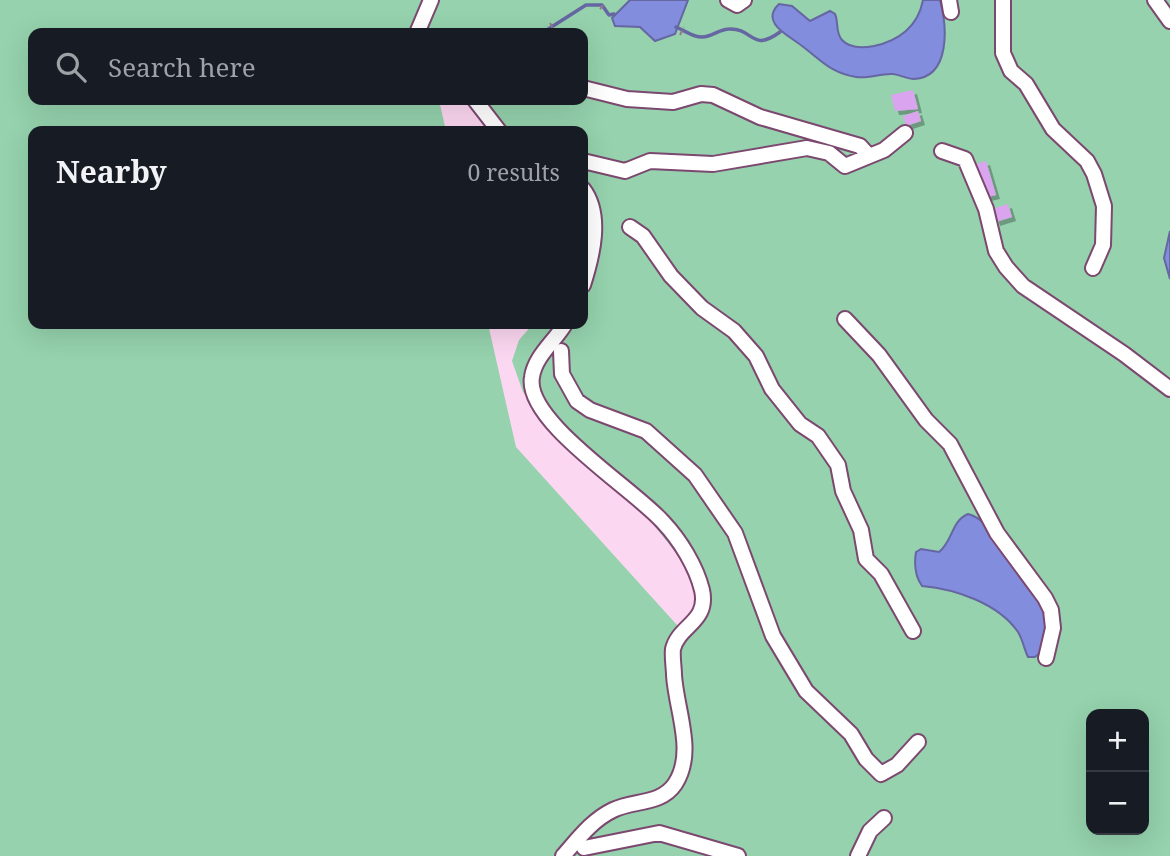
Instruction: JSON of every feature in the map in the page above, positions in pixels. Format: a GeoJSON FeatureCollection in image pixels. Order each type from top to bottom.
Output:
{"type":"FeatureCollection","features":[{"type":"Feature","properties":{"kind":"street"},"geometry":{"type":"LineString","coordinates":[[419,28],[431,0]]}},
{"type":"Feature","properties":{"kind":"street"},"geometry":{"type":"LineString","coordinates":[[728,0],[737,5],[744,0]]}},
{"type":"Feature","properties":{"kind":"street"},"geometry":{"type":"LineString","coordinates":[[1003,0],[1006,16],[1003,53],[1011,71],[1026,84],[1053,129],[1091,166],[1097,183],[1104,206],[1103,245],[1093,268]]}},
{"type":"Feature","properties":{"kind":"street"},"geometry":{"type":"LineString","coordinates":[[1155,0],[1170,21]]}},
{"type":"Feature","properties":{"kind":"street"},"geometry":{"type":"LineString","coordinates":[[588,89],[627,99],[673,103],[701,94],[713,95],[760,117],[860,146],[869,156]]}},
{"type":"Feature","properties":{"kind":"street"},"geometry":{"type":"LineString","coordinates":[[479,105],[495,126]]}},
{"type":"Feature","properties":{"kind":"street"},"geometry":{"type":"LineString","coordinates":[[588,162],[625,171],[650,160],[713,164],[807,148],[829,153],[845,166],[884,150],[905,133]]}},
{"type":"Feature","properties":{"kind":"street"},"geometry":{"type":"LineString","coordinates":[[942,151],[965,159],[986,209],[996,251],[1023,286],[1124,354],[1170,389]]}},
{"type":"Feature","properties":{"kind":"street"},"geometry":{"type":"LineString","coordinates":[[588,201],[593,212],[592,254],[588,268]]}},
{"type":"Feature","properties":{"kind":"street"},"geometry":{"type":"LineString","coordinates":[[630,227],[643,236],[671,276],[702,308],[734,331],[756,356],[772,389],[800,424],[818,436],[838,465],[843,491],[861,530],[866,559],[881,574],[913,631]]}},
{"type":"Feature","properties":{"kind":"street"},"geometry":{"type":"LineString","coordinates":[[845,318],[879,355],[926,420],[950,444],[997,533],[1045,598],[1051,610],[1053,628],[1046,658]]}},
{"type":"Feature","properties":{"kind":"street"},"geometry":{"type":"LineString","coordinates":[[561,329],[539,358],[531,376],[531,388],[541,408],[557,430],[665,523],[696,571],[703,601],[702,611],[673,649],[675,682],[684,728],[682,770],[674,786],[663,795],[615,809],[597,819],[563,856]]}},
{"type":"Feature","properties":{"kind":"street"},"geometry":{"type":"LineString","coordinates":[[561,351],[562,374],[577,401],[590,410],[656,437],[695,475],[717,504],[735,533],[773,636],[806,691],[851,734],[866,759],[881,774],[897,765],[918,742]]}},
{"type":"Feature","properties":{"kind":"street"},"geometry":{"type":"LineString","coordinates":[[858,856],[870,831],[884,818]]}},
{"type":"Feature","properties":{"kind":"street"},"geometry":{"type":"LineString","coordinates":[[584,848],[659,833],[738,856]]}},
{"type":"Feature","properties":{"kind":"path"},"geometry":{"type":"LineString","coordinates":[[600,9],[605,3]]}},
{"type":"Feature","properties":{"kind":"path"},"geometry":{"type":"LineString","coordinates":[[550,23],[553,28]]}},
{"type":"Feature","properties":{"kind":"path"},"geometry":{"type":"LineString","coordinates":[[680,35],[684,27]]}},
{"type":"Feature","properties":{"kind":"green space"},"geometry":{"type":"Polygon","coordinates":[[[0,0],[421,0],[422,4],[424,0],[1170,0],[1170,856],[0,856],[0,0]],[[28,28],[28,105],[440,105],[445,126],[28,126],[28,329],[489,329],[516,447],[686,635],[697,602],[693,574],[645,514],[523,392],[512,361],[519,340],[529,329],[588,329],[588,126],[489,126],[472,105],[588,105],[588,28],[28,28]]]}},
{"type":"Feature","properties":{"kind":"water"},"geometry":{"type":"Polygon","coordinates":[[[630,0],[688,0],[675,34],[655,41],[640,27],[615,26],[612,18],[630,0]]]}},
{"type":"Feature","properties":{"kind":"water"},"geometry":{"type":"Polygon","coordinates":[[[923,0],[940,0],[944,48],[935,69],[926,76],[914,79],[893,74],[861,77],[840,73],[784,33],[772,17],[779,4],[792,6],[810,21],[830,11],[835,14],[839,34],[845,43],[870,47],[883,44],[906,31],[917,18],[923,0]]]}},
{"type":"Feature","properties":{"kind":"water"},"geometry":{"type":"Polygon","coordinates":[[[1170,231],[1170,279],[1164,258],[1170,231]]]}},
{"type":"Feature","properties":{"kind":"water"},"geometry":{"type":"Polygon","coordinates":[[[968,514],[984,524],[1040,601],[1046,625],[1045,639],[1043,647],[1035,657],[1028,657],[1018,632],[988,605],[962,594],[922,586],[920,582],[916,570],[916,552],[921,549],[939,552],[958,521],[968,514]]]}},
{"type":"Feature","properties":{"kind":"building"},"geometry":{"type":"Polygon","coordinates":[[[913,90],[918,109],[895,111],[891,95],[913,90]]]}},
{"type":"Feature","properties":{"kind":"building"},"geometry":{"type":"Polygon","coordinates":[[[918,111],[921,121],[906,126],[903,116],[918,111]]]}},
{"type":"Feature","properties":{"kind":"building"},"geometry":{"type":"Polygon","coordinates":[[[986,161],[996,195],[983,198],[973,165],[986,161]]]}},
{"type":"Feature","properties":{"kind":"building"},"geometry":{"type":"Polygon","coordinates":[[[1008,204],[1012,217],[996,222],[992,209],[1008,204]]]}},
{"type":"Feature","properties":{"kind":"waterway"},"geometry":{"type":"LineString","coordinates":[[550,28],[586,5],[602,5],[609,15],[614,14]]}},
{"type":"Feature","properties":{"kind":"waterway"},"geometry":{"type":"LineString","coordinates":[[676,27],[699,37],[726,29],[737,30],[758,40],[771,38],[780,32]]}}]}
